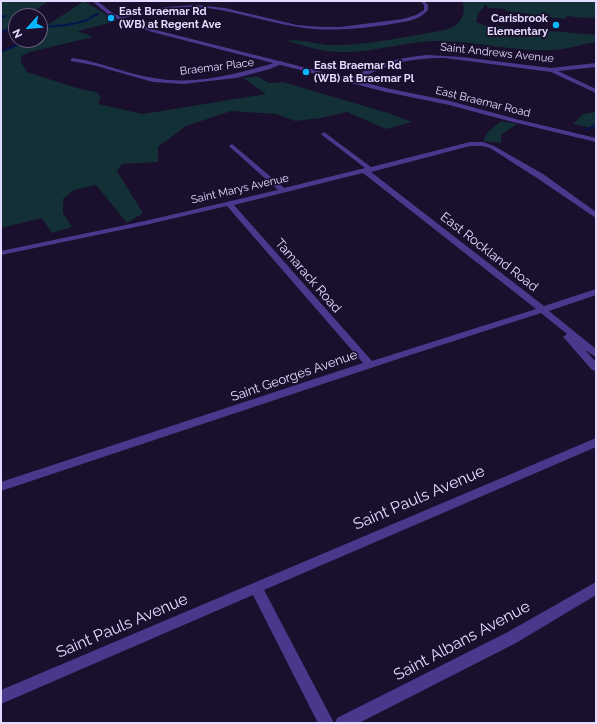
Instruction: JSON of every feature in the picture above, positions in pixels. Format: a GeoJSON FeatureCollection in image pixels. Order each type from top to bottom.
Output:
{"type":"FeatureCollection","features":[{"type":"Feature","properties":{"kind":"street","name":"East Braemar Road"},"geometry":{"type":"LineString","coordinates":[[94,1],[103,10],[118,18],[154,31],[281,63],[366,83],[451,100],[596,136]]}},
{"type":"Feature","properties":{"kind":"street"},"geometry":{"type":"LineString","coordinates":[[118,18],[171,7],[195,6],[215,8],[310,28],[340,29],[394,22],[422,15],[426,10],[426,5],[422,1]]}},
{"type":"Feature","properties":{"kind":"street","name":"Saint Andrews Avenue"},"geometry":{"type":"LineString","coordinates":[[353,80],[388,64],[420,57],[453,57],[550,70],[574,69],[596,65]]}},
{"type":"Feature","properties":{"kind":"street","name":"Braemar Place"},"geometry":{"type":"LineString","coordinates":[[73,60],[86,61],[154,80],[181,82],[215,79],[256,72],[281,63]]}},
{"type":"Feature","properties":{"kind":"street"},"geometry":{"type":"LineString","coordinates":[[550,70],[596,91]]}},
{"type":"Feature","properties":{"kind":"street"},"geometry":{"type":"LineString","coordinates":[[146,85],[154,80]]}},
{"type":"Feature","properties":{"kind":"street","name":"East Braemar Road"},"geometry":{"type":"LineString","coordinates":[[366,83],[386,90],[450,103],[515,121],[596,140]]}},
{"type":"Feature","properties":{"kind":"street","name":"East Rockland Road"},"geometry":{"type":"LineString","coordinates":[[324,134],[596,354]]}},
{"type":"Feature","properties":{"kind":"street","name":"Saint Marys Avenue"},"geometry":{"type":"LineString","coordinates":[[1,253],[283,191],[368,171],[465,145],[483,144],[492,147],[540,176],[596,216]]}},
{"type":"Feature","properties":{"kind":"street"},"geometry":{"type":"LineString","coordinates":[[232,146],[283,191]]}},
{"type":"Feature","properties":{"kind":"street","name":"Tamarack Road"},"geometry":{"type":"LineString","coordinates":[[228,203],[370,365]]}},
{"type":"Feature","properties":{"kind":"street","name":"Saint Georges Avenue"},"geometry":{"type":"LineString","coordinates":[[1,486],[220,416],[370,365],[547,314],[596,292]]}},
{"type":"Feature","properties":{"kind":"street"},"geometry":{"type":"LineString","coordinates":[[547,314],[596,368]]}},
{"type":"Feature","properties":{"kind":"street","name":"Saint Pauls Avenue"},"geometry":{"type":"LineString","coordinates":[[1,697],[596,442]]}},
{"type":"Feature","properties":{"kind":"street"},"geometry":{"type":"LineString","coordinates":[[256,588],[326,723]]}},
{"type":"Feature","properties":{"kind":"street","name":"Saint Albans Avenue"},"geometry":{"type":"LineString","coordinates":[[343,723],[511,638],[596,588]]}},
{"type":"Feature","properties":{"kind":"green space"},"geometry":{"type":"Polygon","coordinates":[[[1,1],[49,1],[38,8],[8,8],[8,28],[1,32],[1,1]]]}},
{"type":"Feature","properties":{"kind":"green space"},"geometry":{"type":"Polygon","coordinates":[[[84,1],[117,21],[78,31],[93,37],[48,48],[48,25],[84,1]]]}},
{"type":"Feature","properties":{"kind":"green space"},"geometry":{"type":"Polygon","coordinates":[[[462,1],[590,1],[596,3],[596,15],[593,16],[596,17],[585,18],[567,16],[565,19],[548,17],[550,14],[547,14],[543,19],[527,17],[529,14],[505,11],[506,9],[488,8],[486,4],[478,14],[476,22],[483,25],[596,35],[596,42],[562,49],[536,50],[463,42],[434,41],[410,43],[364,51],[334,52],[307,47],[287,41],[291,40],[341,45],[389,40],[442,30],[453,27],[459,22],[464,12],[462,1]]]}},
{"type":"Feature","properties":{"kind":"green space"},"geometry":{"type":"Polygon","coordinates":[[[10,48],[47,48],[21,56],[21,62],[27,72],[80,89],[97,92],[101,97],[98,104],[143,114],[266,94],[243,78],[257,76],[269,83],[283,82],[388,113],[412,122],[386,129],[347,112],[321,118],[295,121],[276,114],[231,111],[186,126],[158,147],[158,162],[122,164],[117,171],[143,213],[127,223],[96,185],[74,190],[63,199],[63,213],[72,227],[52,233],[42,218],[1,228],[1,53],[10,48]]]}},
{"type":"Feature","properties":{"kind":"green space"},"geometry":{"type":"Polygon","coordinates":[[[596,112],[596,129],[573,124],[583,114],[596,112]]]}},
{"type":"Feature","properties":{"kind":"green space"},"geometry":{"type":"Polygon","coordinates":[[[501,121],[517,124],[501,135],[501,143],[483,141],[487,133],[501,121]]]}},
{"type":"Feature","properties":{"kind":"waterway"},"geometry":{"type":"LineString","coordinates":[[48,26],[75,23],[87,20],[98,14]]}},
{"type":"Feature","properties":{"kind":"waterway"},"geometry":{"type":"LineString","coordinates":[[1,17],[6,16]]}},
{"type":"Feature","properties":{"kind":"waterway"},"geometry":{"type":"LineString","coordinates":[[1,31],[8,31]]}},
{"type":"Feature","properties":{"kind":"waterway"},"geometry":{"type":"LineString","coordinates":[[1,52],[10,48]]}},
{"type":"Feature","properties":{"kind":"waterway"},"geometry":{"type":"LineString","coordinates":[[586,130],[596,125]]}},
{"type":"Feature","properties":{"kind":"place","name":"East Braemar Rd (WB) at Regent Ave"},"geometry":{"type":"Point","coordinates":[111,18]}},
{"type":"Feature","properties":{"kind":"place","name":"Carisbrook Elementary"},"geometry":{"type":"Point","coordinates":[556,25]}},
{"type":"Feature","properties":{"kind":"place","name":"East Braemar Rd (WB) at Braemar Pl"},"geometry":{"type":"Point","coordinates":[306,72]}}]}
